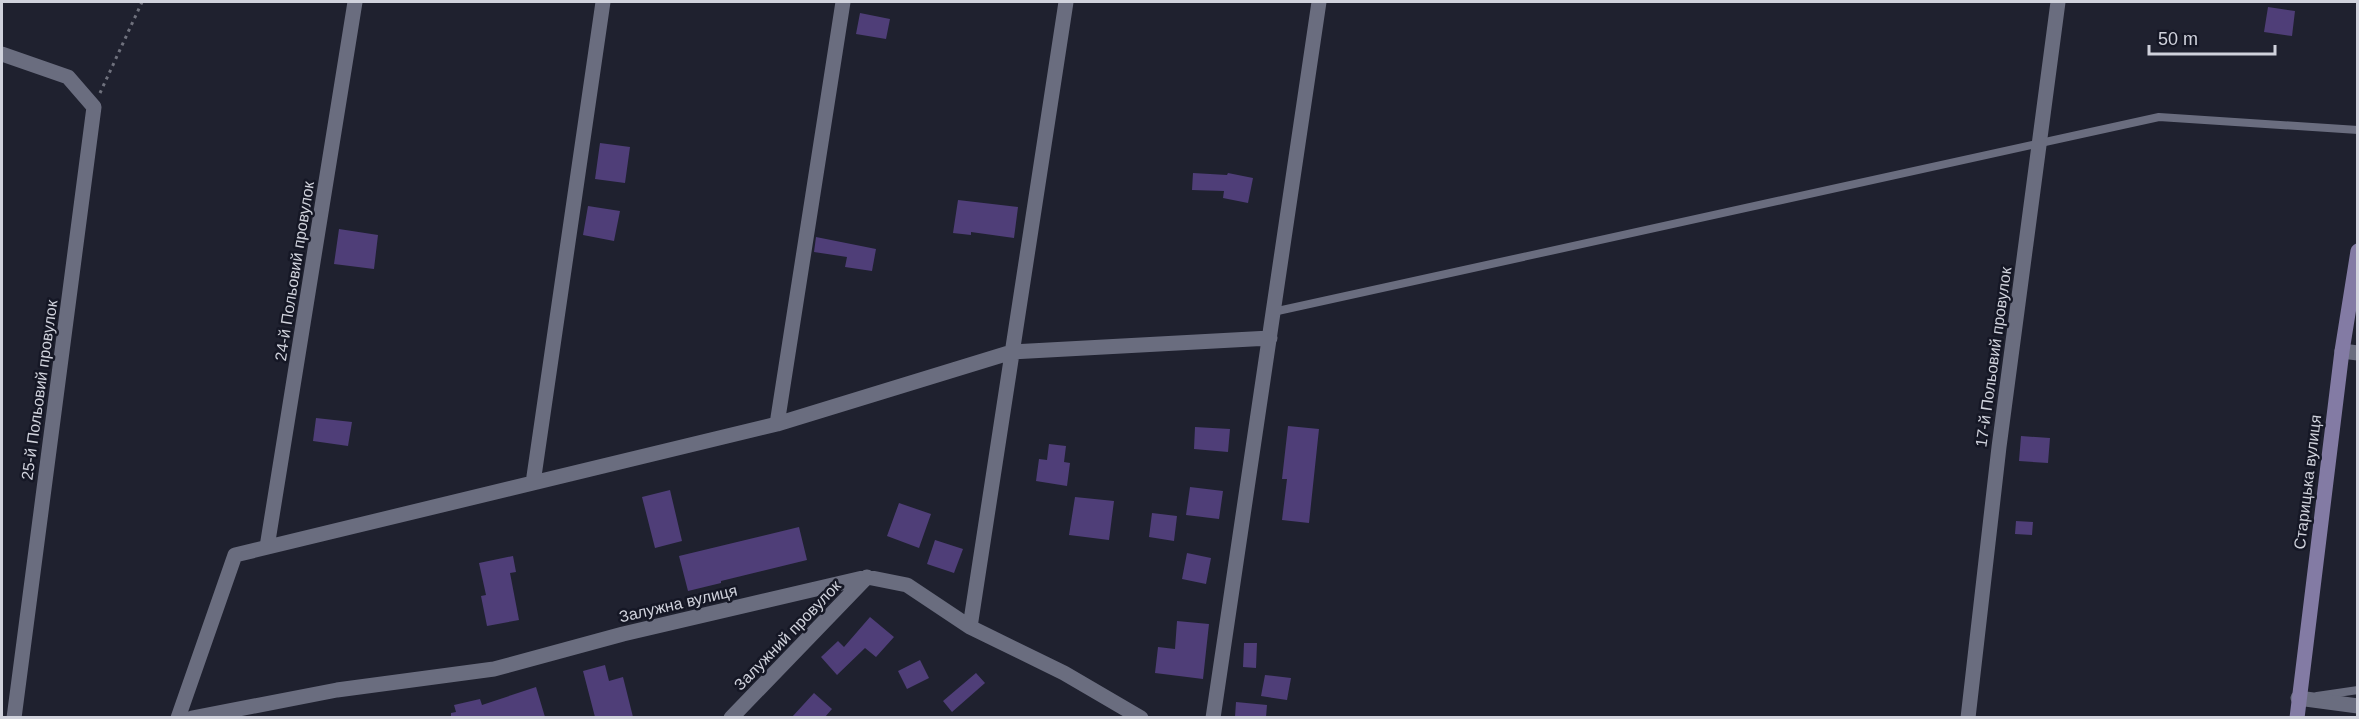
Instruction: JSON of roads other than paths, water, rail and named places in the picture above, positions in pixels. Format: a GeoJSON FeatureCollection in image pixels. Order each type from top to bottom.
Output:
{"type":"FeatureCollection","features":[{"type":"Feature","properties":{"kind":"main road","name":"Старицька вулиця"},"geometry":{"type":"LineString","coordinates":[[2297,717],[2342,351],[2358,251]]}},
{"type":"Feature","properties":{"kind":"street","name":"24-й Польовий провулок"},"geometry":{"type":"LineString","coordinates":[[267,547],[355,2]]}},
{"type":"Feature","properties":{"kind":"street"},"geometry":{"type":"LineString","coordinates":[[533,483],[603,2]]}},
{"type":"Feature","properties":{"kind":"street"},"geometry":{"type":"LineString","coordinates":[[777,424],[843,2]]}},
{"type":"Feature","properties":{"kind":"street"},"geometry":{"type":"LineString","coordinates":[[969,627],[1066,2]]}},
{"type":"Feature","properties":{"kind":"street"},"geometry":{"type":"LineString","coordinates":[[1213,717],[1319,2]]}},
{"type":"Feature","properties":{"kind":"street","name":"17-й Польовий провулок"},"geometry":{"type":"LineString","coordinates":[[1968,717],[1999,447],[2058,2]]}},
{"type":"Feature","properties":{"kind":"street","name":"25-й Польовий провулок"},"geometry":{"type":"LineString","coordinates":[[2,54],[68,76],[94,107],[14,717]]}},
{"type":"Feature","properties":{"kind":"street"},"geometry":{"type":"LineString","coordinates":[[178,717],[235,555],[777,424],[1012,352],[1270,338]]}},
{"type":"Feature","properties":{"kind":"street"},"geometry":{"type":"LineString","coordinates":[[2342,351],[2358,353]]}},
{"type":"Feature","properties":{"kind":"street","name":"Залужна вулиця"},"geometry":{"type":"LineString","coordinates":[[192,717],[337,690],[494,669],[622,634],[867,578],[907,585],[969,627],[1064,673],[1141,717]]}},
{"type":"Feature","properties":{"kind":"street","name":"Залужний провулок"},"geometry":{"type":"LineString","coordinates":[[732,717],[867,578]]}},
{"type":"Feature","properties":{"kind":"street"},"geometry":{"type":"LineString","coordinates":[[2298,698],[2358,706]]}},
{"type":"Feature","properties":{"kind":"lane"},"geometry":{"type":"LineString","coordinates":[[1273,312],[2159,117],[2358,130]]}},
{"type":"Feature","properties":{"kind":"lane"},"geometry":{"type":"LineString","coordinates":[[2298,698],[2358,690]]}}]}
